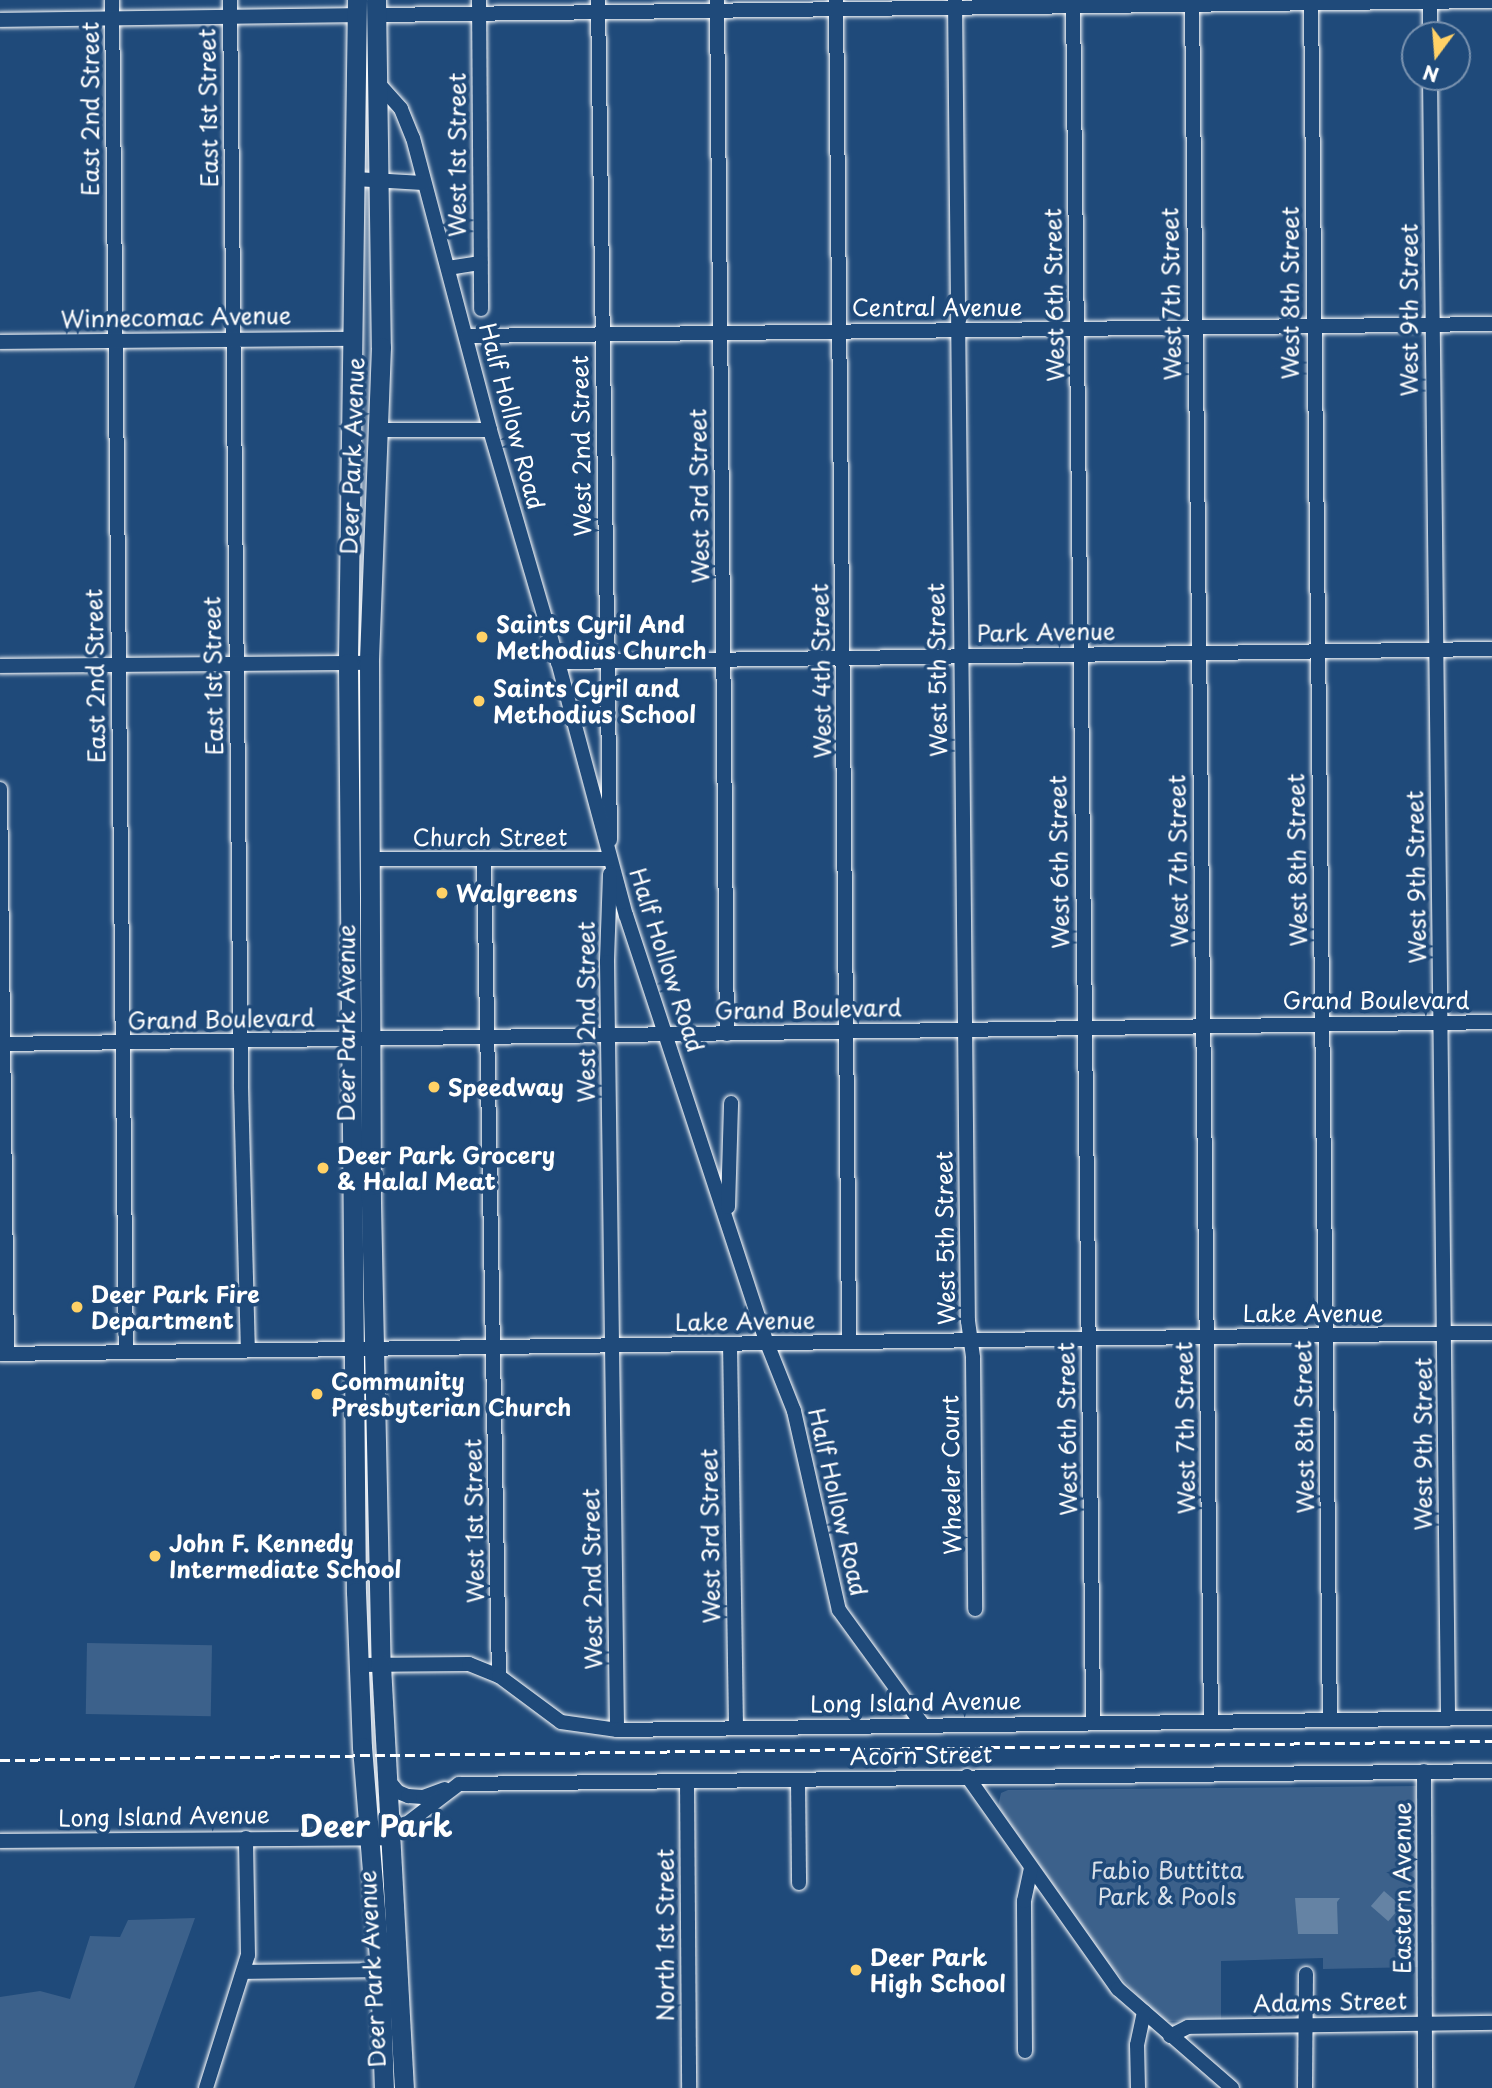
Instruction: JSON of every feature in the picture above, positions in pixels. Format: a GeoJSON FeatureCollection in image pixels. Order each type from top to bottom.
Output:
{"type":"FeatureCollection","features":[{"type":"Feature","properties":{"kind":"main road","name":"Deer Park Avenue"},"geometry":{"type":"LineString","coordinates":[[366,8],[377,82],[379,430],[369,663],[370,859],[353,1350],[359,1665],[379,1838],[400,1972],[404,2088]]}},
{"type":"Feature","properties":{"kind":"main road","name":"Deer Park Avenue"},"geometry":{"type":"LineString","coordinates":[[366,8],[354,179],[348,663],[374,1349],[380,1665],[387,1779],[379,1838],[384,2088]]}},
{"type":"Feature","properties":{"kind":"street","name":"East 2nd Street"},"geometry":{"type":"LineString","coordinates":[[112,0],[125,1352]]}},
{"type":"Feature","properties":{"kind":"street","name":"East 1st Street"},"geometry":{"type":"LineString","coordinates":[[230,0],[240,1042],[248,1350]]}},
{"type":"Feature","properties":{"kind":"street","name":"West 8th Street"},"geometry":{"type":"LineString","coordinates":[[1311,1],[1312,326],[1330,1720]]}},
{"type":"Feature","properties":{"kind":"street"},"geometry":{"type":"LineString","coordinates":[[1430,1],[1430,21]]}},
{"type":"Feature","properties":{"kind":"street"},"geometry":{"type":"LineString","coordinates":[[0,20],[230,16],[366,8],[479,6],[1492,1]]}},
{"type":"Feature","properties":{"kind":"street","name":"West 7th Street"},"geometry":{"type":"LineString","coordinates":[[1192,2],[1211,1721]]}},
{"type":"Feature","properties":{"kind":"street","name":"West 6th Street"},"geometry":{"type":"LineString","coordinates":[[1073,3],[1093,1723]]}},
{"type":"Feature","properties":{"kind":"street","name":"West 5th Street"},"geometry":{"type":"LineString","coordinates":[[955,4],[964,1029],[970,1340]]}},
{"type":"Feature","properties":{"kind":"street","name":"West 2nd Street"},"geometry":{"type":"LineString","coordinates":[[598,5],[601,335],[609,661],[608,1036],[617,1730]]}},
{"type":"Feature","properties":{"kind":"street","name":"West 3rd Street"},"geometry":{"type":"LineString","coordinates":[[717,5],[727,1034]]}},
{"type":"Feature","properties":{"kind":"street","name":"West 4th Street"},"geometry":{"type":"LineString","coordinates":[[836,5],[849,1342]]}},
{"type":"Feature","properties":{"kind":"street","name":"West 1st Street"},"geometry":{"type":"LineString","coordinates":[[479,6],[481,309]]}},
{"type":"Feature","properties":{"kind":"street","name":"Half Hollow Road"},"geometry":{"type":"LineString","coordinates":[[377,82],[398,105],[413,138],[490,430],[558,662],[610,859],[767,1342],[794,1411],[839,1610],[923,1725]]}},
{"type":"Feature","properties":{"kind":"street","name":"West 9th Street"},"geometry":{"type":"LineString","coordinates":[[1430,91],[1448,1719]]}},
{"type":"Feature","properties":{"kind":"street"},"geometry":{"type":"LineString","coordinates":[[354,179],[424,183]]}},
{"type":"Feature","properties":{"kind":"street"},"geometry":{"type":"LineString","coordinates":[[448,268],[481,262]]}},
{"type":"Feature","properties":{"kind":"street","name":"Central Avenue"},"geometry":{"type":"LineString","coordinates":[[467,336],[1492,324]]}},
{"type":"Feature","properties":{"kind":"street","name":"Winnecomac Avenue"},"geometry":{"type":"LineString","coordinates":[[0,342],[352,339]]}},
{"type":"Feature","properties":{"kind":"street"},"geometry":{"type":"LineString","coordinates":[[379,430],[490,430]]}},
{"type":"Feature","properties":{"kind":"street","name":"Park Avenue"},"geometry":{"type":"LineString","coordinates":[[558,662],[1492,649]]}},
{"type":"Feature","properties":{"kind":"street"},"geometry":{"type":"LineString","coordinates":[[0,666],[369,663]]}},
{"type":"Feature","properties":{"kind":"street"},"geometry":{"type":"LineString","coordinates":[[0,789],[4,1354]]}},
{"type":"Feature","properties":{"kind":"street","name":"Church Street"},"geometry":{"type":"LineString","coordinates":[[370,859],[610,859]]}},
{"type":"Feature","properties":{"kind":"street","name":"West 1st Street"},"geometry":{"type":"LineString","coordinates":[[484,860],[499,1676]]}},
{"type":"Feature","properties":{"kind":"street","name":"Grand Boulevard"},"geometry":{"type":"LineString","coordinates":[[2,1044],[1492,1022]]}},
{"type":"Feature","properties":{"kind":"street"},"geometry":{"type":"LineString","coordinates":[[728,1219],[731,1103]]}},
{"type":"Feature","properties":{"kind":"street","name":"Lake Avenue"},"geometry":{"type":"LineString","coordinates":[[4,1354],[1492,1333]]}},
{"type":"Feature","properties":{"kind":"street","name":"Wheeler Court"},"geometry":{"type":"LineString","coordinates":[[970,1340],[975,1609]]}},
{"type":"Feature","properties":{"kind":"street","name":"West 3rd Street"},"geometry":{"type":"LineString","coordinates":[[730,1344],[736,1727]]}},
{"type":"Feature","properties":{"kind":"street","name":"Long Island Avenue"},"geometry":{"type":"LineString","coordinates":[[359,1665],[469,1664],[499,1676],[561,1722],[617,1730],[1492,1718]]}},
{"type":"Feature","properties":{"kind":"street","name":"Eastern Avenue"},"geometry":{"type":"LineString","coordinates":[[1424,1771],[1425,2088]]}},
{"type":"Feature","properties":{"kind":"street","name":"Acorn Street"},"geometry":{"type":"LineString","coordinates":[[387,1779],[398,1792],[415,1797],[431,1795],[459,1784],[1492,1771]]}},
{"type":"Feature","properties":{"kind":"street"},"geometry":{"type":"LineString","coordinates":[[967,1776],[1118,1989],[1143,2015],[1232,2088]]}},
{"type":"Feature","properties":{"kind":"street"},"geometry":{"type":"LineString","coordinates":[[798,1780],[799,1883]]}},
{"type":"Feature","properties":{"kind":"street","name":"North 1st Street"},"geometry":{"type":"LineString","coordinates":[[687,1781],[690,2088]]}},
{"type":"Feature","properties":{"kind":"street"},"geometry":{"type":"LineString","coordinates":[[379,1838],[459,1784]]}},
{"type":"Feature","properties":{"kind":"street"},"geometry":{"type":"LineString","coordinates":[[206,2088],[245,1972],[248,1955],[246,1838]]}},
{"type":"Feature","properties":{"kind":"street","name":"Long Island Avenue"},"geometry":{"type":"LineString","coordinates":[[0,1841],[379,1838]]}},
{"type":"Feature","properties":{"kind":"street"},"geometry":{"type":"LineString","coordinates":[[1025,2051],[1024,1901],[1031,1868]]}},
{"type":"Feature","properties":{"kind":"street"},"geometry":{"type":"LineString","coordinates":[[245,1972],[380,1970]]}},
{"type":"Feature","properties":{"kind":"street"},"geometry":{"type":"LineString","coordinates":[[1305,2088],[1306,1974]]}},
{"type":"Feature","properties":{"kind":"street"},"geometry":{"type":"LineString","coordinates":[[1138,2088],[1137,2045],[1143,2015]]}},
{"type":"Feature","properties":{"kind":"street","name":"Adams Street"},"geometry":{"type":"LineString","coordinates":[[1170,2036],[1188,2027],[1492,2023]]}},
{"type":"Feature","properties":{"kind":"green space"},"geometry":{"type":"Polygon","coordinates":[[[87,1643],[212,1645],[211,1716],[86,1714],[87,1643]]]}},
{"type":"Feature","properties":{"kind":"green space","name":"Fabio Buttitta Park & Pools"},"geometry":{"type":"Polygon","coordinates":[[[1416,1786],[1419,1967],[1323,1969],[1323,1958],[1221,1961],[1221,2022],[1164,2021],[1147,2006],[1107,1962],[998,1806],[1001,1793],[1008,1790],[1416,1786]]]}},
{"type":"Feature","properties":{"kind":"green space"},"geometry":{"type":"Polygon","coordinates":[[[195,1918],[134,2088],[0,2088],[0,1997],[40,1991],[70,1999],[90,1936],[120,1937],[128,1920],[195,1918]]]}},
{"type":"Feature","properties":{"kind":"shaded area"},"geometry":{"type":"Polygon","coordinates":[[[1384,1891],[1401,1906],[1388,1921],[1371,1906],[1384,1891]]]}},
{"type":"Feature","properties":{"kind":"shaded area"},"geometry":{"type":"Polygon","coordinates":[[[1295,1898],[1340,1898],[1337,1902],[1338,1934],[1298,1934],[1295,1898]]]}},
{"type":"Feature","properties":{"kind":"railway"},"geometry":{"type":"LineString","coordinates":[[0,1760],[1492,1741]]}},
{"type":"Feature","properties":{"kind":"place","name":"Saints Cyril And Methodius Church"},"geometry":{"type":"Point","coordinates":[482,637]}},
{"type":"Feature","properties":{"kind":"place","name":"Saints Cyril and Methodius School"},"geometry":{"type":"Point","coordinates":[479,701]}},
{"type":"Feature","properties":{"kind":"place","name":"Walgreens"},"geometry":{"type":"Point","coordinates":[442,893]}},
{"type":"Feature","properties":{"kind":"place","name":"Speedway"},"geometry":{"type":"Point","coordinates":[434,1087]}},
{"type":"Feature","properties":{"kind":"place","name":"Deer Park Grocery & Halal Meat"},"geometry":{"type":"Point","coordinates":[323,1168]}},
{"type":"Feature","properties":{"kind":"place","name":"Deer Park Fire Department"},"geometry":{"type":"Point","coordinates":[77,1307]}},
{"type":"Feature","properties":{"kind":"place","name":"Community Presbyterian Church"},"geometry":{"type":"Point","coordinates":[317,1394]}},
{"type":"Feature","properties":{"kind":"place","name":"John F. Kennedy Intermediate School"},"geometry":{"type":"Point","coordinates":[155,1556]}},
{"type":"Feature","properties":{"kind":"place","name":"Deer Park High School"},"geometry":{"type":"Point","coordinates":[856,1970]}},
{"type":"Feature","properties":{"kind":"district","name":"Deer Park"},"geometry":{"type":"Point","coordinates":[376,1825]}}]}
